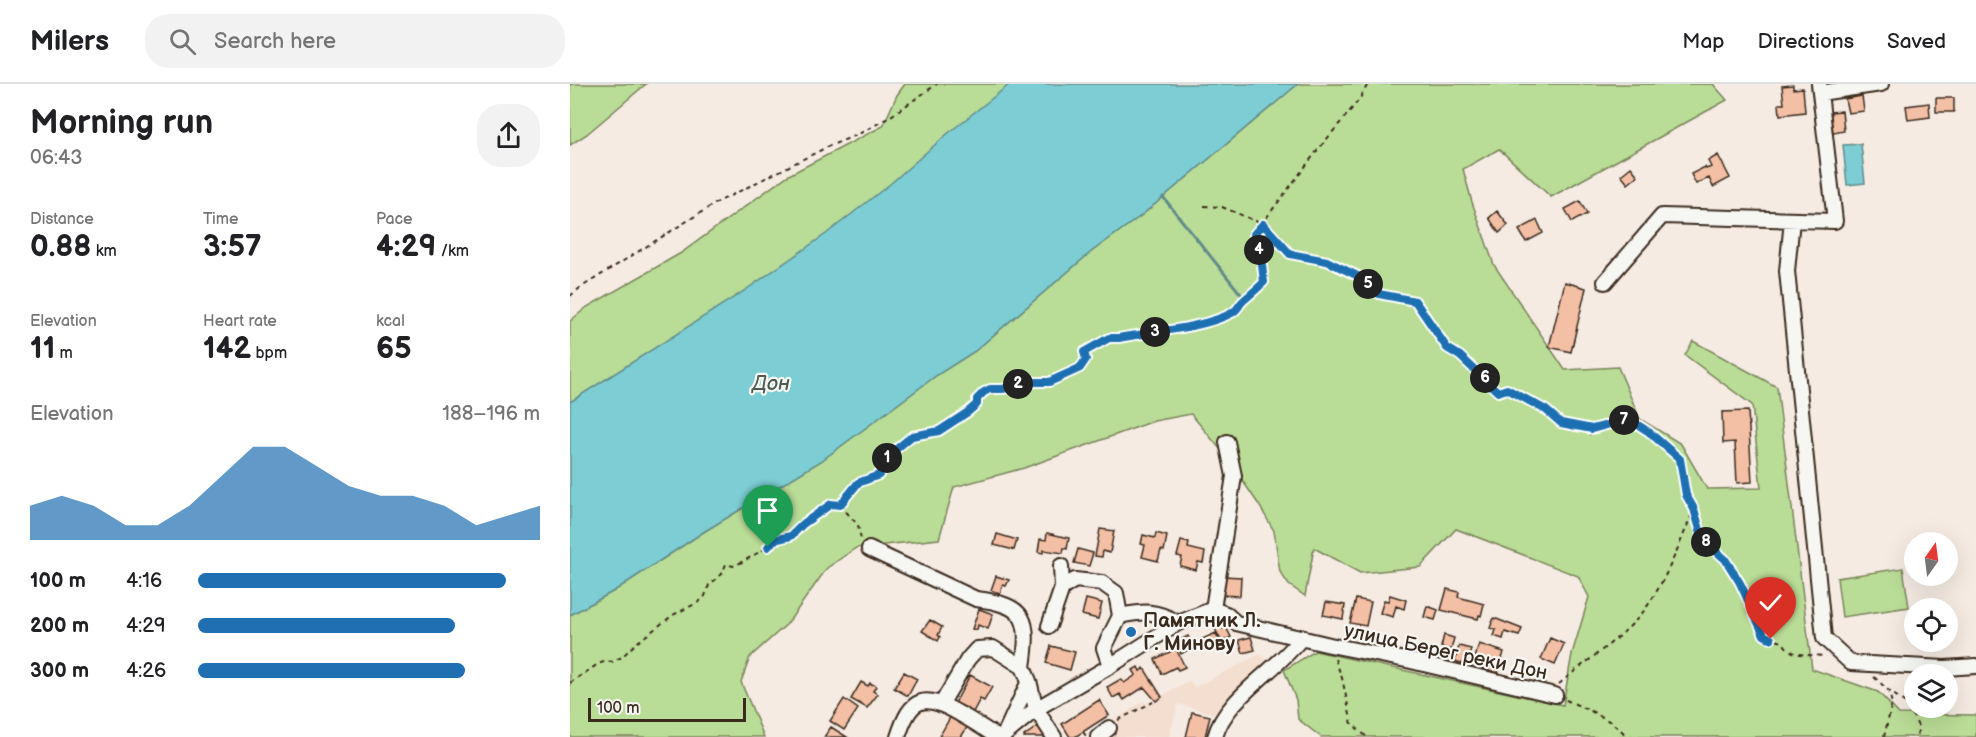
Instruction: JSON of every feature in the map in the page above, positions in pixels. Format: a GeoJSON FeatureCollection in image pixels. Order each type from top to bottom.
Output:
{"type":"FeatureCollection","features":[{"type":"Feature","properties":{"kind":"street"},"geometry":{"type":"LineString","coordinates":[[1605,282],[1662,216],[1835,221],[1820,88],[1881,84]]}},
{"type":"Feature","properties":{"kind":"street"},"geometry":{"type":"LineString","coordinates":[[1792,220],[1787,271],[1824,638],[1851,663],[1946,668],[1976,666]]}},
{"type":"Feature","properties":{"kind":"street"},"geometry":{"type":"LineString","coordinates":[[1001,736],[1036,709],[1178,623],[1213,609],[1234,476],[1227,442]]}},
{"type":"Feature","properties":{"kind":"street"},"geometry":{"type":"LineString","coordinates":[[869,549],[976,599],[995,601],[1018,611],[1025,623],[1026,645],[1023,667],[1036,709],[1054,737]]}},
{"type":"Feature","properties":{"kind":"street"},"geometry":{"type":"LineString","coordinates":[[1049,626],[1062,588],[1060,566]]}},
{"type":"Feature","properties":{"kind":"street"},"geometry":{"type":"LineString","coordinates":[[1062,588],[1075,580],[1102,583],[1116,593],[1120,616],[1104,648],[1110,666]]}},
{"type":"Feature","properties":{"kind":"street","name":"улица Берег реки Дон"},"geometry":{"type":"LineString","coordinates":[[1213,609],[1226,614],[1236,623],[1554,695]]}},
{"type":"Feature","properties":{"kind":"street"},"geometry":{"type":"LineString","coordinates":[[1120,616],[1144,611],[1165,615],[1178,623]]}},
{"type":"Feature","properties":{"kind":"street"},"geometry":{"type":"LineString","coordinates":[[1215,737],[1229,709],[1291,652],[1302,637]]}},
{"type":"Feature","properties":{"kind":"street"},"geometry":{"type":"LineString","coordinates":[[942,704],[968,659],[977,649],[993,648],[1023,667]]}},
{"type":"Feature","properties":{"kind":"street"},"geometry":{"type":"LineString","coordinates":[[1001,736],[1029,681]]}},
{"type":"Feature","properties":{"kind":"street"},"geometry":{"type":"LineString","coordinates":[[898,737],[903,720],[914,705],[927,700],[942,704],[1001,736]]}},
{"type":"Feature","properties":{"kind":"path"},"geometry":{"type":"LineString","coordinates":[[570,296],[716,203],[829,146],[857,135],[888,118],[937,84]]}},
{"type":"Feature","properties":{"kind":"path"},"geometry":{"type":"LineString","coordinates":[[840,505],[858,483],[879,475],[888,456],[912,436],[939,431],[968,412],[977,404],[977,399],[990,389],[1014,387],[1021,382],[1049,382],[1080,368],[1086,359],[1084,352],[1109,338],[1214,321],[1234,312],[1243,300],[1249,298],[1264,282],[1261,257],[1254,234],[1359,100],[1368,84]]}},
{"type":"Feature","properties":{"kind":"path"},"geometry":{"type":"LineString","coordinates":[[1204,206],[1222,207],[1263,224],[1290,254],[1327,261],[1366,280],[1365,282],[1379,294],[1415,301],[1447,348],[1460,356],[1498,392],[1507,389],[1546,410],[1561,423],[1592,429],[1629,419],[1649,432],[1680,459],[1686,495],[1694,509],[1703,540],[1725,559],[1740,583],[1764,635],[1783,642],[1787,649],[1799,655],[1829,657]]}},
{"type":"Feature","properties":{"kind":"path"},"geometry":{"type":"LineString","coordinates":[[1590,435],[1592,429]]}},
{"type":"Feature","properties":{"kind":"path"},"geometry":{"type":"LineString","coordinates":[[570,683],[598,664],[612,662],[622,657],[673,615],[703,599],[709,585],[722,574],[726,564],[733,566],[768,547],[774,540],[791,536],[803,524],[831,504],[840,505],[858,525],[861,542],[869,549]]}},
{"type":"Feature","properties":{"kind":"path"},"geometry":{"type":"LineString","coordinates":[[1627,737],[1622,730],[1590,710],[1554,695],[1560,684],[1646,608],[1665,579],[1694,509]]}},
{"type":"Feature","properties":{"kind":"path"},"geometry":{"type":"LineString","coordinates":[[1330,645],[1342,678],[1352,724],[1367,737]]}},
{"type":"Feature","properties":{"kind":"path"},"geometry":{"type":"LineString","coordinates":[[1873,676],[1907,704],[1918,728],[1916,737]]}},
{"type":"Feature","properties":{"kind":"path"},"geometry":{"type":"LineString","coordinates":[[1884,737],[1892,703],[1889,691]]}},
{"type":"Feature","properties":{"kind":"path"},"geometry":{"type":"LineString","coordinates":[[1104,733],[1121,718],[1154,702]]}},
{"type":"Feature","properties":{"kind":"path"},"geometry":{"type":"LineString","coordinates":[[1083,732],[1087,737]]}},
{"type":"Feature","properties":{"kind":"shaded area"},"geometry":{"type":"Polygon","coordinates":[[[1260,654],[1272,664],[1215,714],[1178,704],[1169,737],[1091,737],[1143,701],[1147,704],[1189,681],[1195,687],[1260,654]]]}},
{"type":"Feature","properties":{"kind":"green space"},"geometry":{"type":"Polygon","coordinates":[[[570,84],[646,84],[587,134],[570,145],[570,84]]]}},
{"type":"Feature","properties":{"kind":"green space"},"geometry":{"type":"Polygon","coordinates":[[[905,84],[1021,84],[946,146],[729,308],[570,407],[570,321],[587,307],[681,253],[787,176],[883,126],[897,95],[905,84]]]}},
{"type":"Feature","properties":{"kind":"green space"},"geometry":{"type":"Polygon","coordinates":[[[1298,84],[1713,84],[1727,100],[1551,197],[1499,149],[1463,169],[1494,265],[1565,370],[1618,367],[1640,419],[1681,444],[1707,489],[1761,488],[1752,405],[1685,355],[1693,341],[1777,387],[1812,669],[1878,692],[1899,714],[1904,714],[1904,718],[1958,718],[1958,715],[1976,715],[1976,737],[1321,737],[1298,719],[1296,700],[1284,670],[1315,651],[1563,705],[1572,654],[1589,597],[1578,576],[1456,529],[1420,567],[1360,573],[1314,548],[1305,596],[1289,585],[1280,572],[1274,531],[1259,505],[1226,456],[1191,414],[1154,421],[1024,468],[954,487],[939,539],[856,548],[827,568],[787,624],[750,657],[741,682],[764,737],[570,737],[570,615],[614,591],[705,531],[821,461],[937,375],[975,351],[1091,252],[1142,215],[1298,84]]]}},
{"type":"Feature","properties":{"kind":"green space"},"geometry":{"type":"Polygon","coordinates":[[[1903,568],[1908,598],[1904,598],[1904,608],[1842,617],[1837,578],[1903,568]]]}},
{"type":"Feature","properties":{"kind":"water","name":"Дон"},"geometry":{"type":"Polygon","coordinates":[[[1010,84],[1298,84],[1142,215],[1091,252],[975,351],[937,375],[821,461],[705,531],[614,591],[570,615],[570,402],[744,291],[826,234],[1010,84]]]}},
{"type":"Feature","properties":{"kind":"water"},"geometry":{"type":"Polygon","coordinates":[[[1861,144],[1865,183],[1847,185],[1843,145],[1861,144]]]}},
{"type":"Feature","properties":{"kind":"building"},"geometry":{"type":"Polygon","coordinates":[[[1793,85],[1793,89],[1803,88],[1805,112],[1780,115],[1779,104],[1784,104],[1782,86],[1793,85]]]}},
{"type":"Feature","properties":{"kind":"building"},"geometry":{"type":"Polygon","coordinates":[[[1862,96],[1864,111],[1848,113],[1845,99],[1862,96]]]}},
{"type":"Feature","properties":{"kind":"building"},"geometry":{"type":"Polygon","coordinates":[[[1936,98],[1954,98],[1954,112],[1936,112],[1936,98]]]}},
{"type":"Feature","properties":{"kind":"building"},"geometry":{"type":"Polygon","coordinates":[[[1929,103],[1930,117],[1908,120],[1906,106],[1929,103]]]}},
{"type":"Feature","properties":{"kind":"building"},"geometry":{"type":"Polygon","coordinates":[[[1842,111],[1844,131],[1833,133],[1830,112],[1842,111]]]}},
{"type":"Feature","properties":{"kind":"building"},"geometry":{"type":"Polygon","coordinates":[[[1718,155],[1730,178],[1713,187],[1709,178],[1696,184],[1691,174],[1705,167],[1706,169],[1711,167],[1708,161],[1718,155]]]}},
{"type":"Feature","properties":{"kind":"building"},"geometry":{"type":"Polygon","coordinates":[[[1631,167],[1638,176],[1628,184],[1621,175],[1631,167]]]}},
{"type":"Feature","properties":{"kind":"building"},"geometry":{"type":"Polygon","coordinates":[[[1580,201],[1587,214],[1572,222],[1565,209],[1580,201]]]}},
{"type":"Feature","properties":{"kind":"building"},"geometry":{"type":"Polygon","coordinates":[[[1497,211],[1508,225],[1499,233],[1489,218],[1497,211]]]}},
{"type":"Feature","properties":{"kind":"building"},"geometry":{"type":"Polygon","coordinates":[[[1537,220],[1543,233],[1526,242],[1519,230],[1537,220]]]}},
{"type":"Feature","properties":{"kind":"building"},"geometry":{"type":"Polygon","coordinates":[[[1565,282],[1586,288],[1571,352],[1549,347],[1565,282]]]}},
{"type":"Feature","properties":{"kind":"building"},"geometry":{"type":"Polygon","coordinates":[[[1748,411],[1752,482],[1737,483],[1735,442],[1723,443],[1722,412],[1748,411]]]}},
{"type":"Feature","properties":{"kind":"building"},"geometry":{"type":"Polygon","coordinates":[[[1100,529],[1114,531],[1110,553],[1103,551],[1102,557],[1095,556],[1100,529]]]}},
{"type":"Feature","properties":{"kind":"building"},"geometry":{"type":"Polygon","coordinates":[[[1047,533],[1069,538],[1067,549],[1064,548],[1063,553],[1044,550],[1043,553],[1038,552],[1040,539],[1046,540],[1047,533]]]}},
{"type":"Feature","properties":{"kind":"building"},"geometry":{"type":"Polygon","coordinates":[[[1156,533],[1167,536],[1164,551],[1161,550],[1158,561],[1142,557],[1145,545],[1141,544],[1143,535],[1155,538],[1156,533]]]}},
{"type":"Feature","properties":{"kind":"building"},"geometry":{"type":"Polygon","coordinates":[[[997,534],[1017,540],[1014,550],[994,545],[997,534]]]}},
{"type":"Feature","properties":{"kind":"building"},"geometry":{"type":"Polygon","coordinates":[[[1181,541],[1189,543],[1188,548],[1205,552],[1203,563],[1198,562],[1196,570],[1180,566],[1182,557],[1177,556],[1181,541]]]}},
{"type":"Feature","properties":{"kind":"building"},"geometry":{"type":"Polygon","coordinates":[[[1078,549],[1093,553],[1089,566],[1074,563],[1078,549]]]}},
{"type":"Feature","properties":{"kind":"building"},"geometry":{"type":"Polygon","coordinates":[[[996,576],[1009,580],[1006,586],[1003,585],[1000,594],[991,590],[996,576]]]}},
{"type":"Feature","properties":{"kind":"building"},"geometry":{"type":"Polygon","coordinates":[[[1222,576],[1241,577],[1240,596],[1220,595],[1222,576]]]}},
{"type":"Feature","properties":{"kind":"building"},"geometry":{"type":"Polygon","coordinates":[[[1447,589],[1459,592],[1458,597],[1484,604],[1481,616],[1479,615],[1478,619],[1441,610],[1447,589]]]}},
{"type":"Feature","properties":{"kind":"building"},"geometry":{"type":"Polygon","coordinates":[[[1390,595],[1406,600],[1404,609],[1396,606],[1393,617],[1380,613],[1384,600],[1388,601],[1390,595]]]}},
{"type":"Feature","properties":{"kind":"building"},"geometry":{"type":"Polygon","coordinates":[[[1086,599],[1102,603],[1098,619],[1082,615],[1086,599]]]}},
{"type":"Feature","properties":{"kind":"building"},"geometry":{"type":"Polygon","coordinates":[[[1356,599],[1371,602],[1366,626],[1350,623],[1356,599]]]}},
{"type":"Feature","properties":{"kind":"building"},"geometry":{"type":"Polygon","coordinates":[[[1326,602],[1345,605],[1343,619],[1323,615],[1326,602]]]}},
{"type":"Feature","properties":{"kind":"building"},"geometry":{"type":"Polygon","coordinates":[[[1427,606],[1438,610],[1435,620],[1424,617],[1427,606]]]}},
{"type":"Feature","properties":{"kind":"building"},"geometry":{"type":"Polygon","coordinates":[[[979,609],[993,614],[988,629],[978,625],[977,630],[972,629],[979,609]]]}},
{"type":"Feature","properties":{"kind":"building"},"geometry":{"type":"Polygon","coordinates":[[[1494,618],[1522,629],[1519,636],[1505,632],[1503,639],[1494,636],[1496,630],[1490,628],[1494,618]]]}},
{"type":"Feature","properties":{"kind":"building"},"geometry":{"type":"Polygon","coordinates":[[[930,620],[942,627],[938,641],[922,631],[930,620]]]}},
{"type":"Feature","properties":{"kind":"building"},"geometry":{"type":"Polygon","coordinates":[[[1221,625],[1223,629],[1226,627],[1231,637],[1222,642],[1215,629],[1221,625]]]}},
{"type":"Feature","properties":{"kind":"building"},"geometry":{"type":"Polygon","coordinates":[[[1216,633],[1220,643],[1208,648],[1200,640],[1216,633]]]}},
{"type":"Feature","properties":{"kind":"building"},"geometry":{"type":"Polygon","coordinates":[[[1444,635],[1454,638],[1451,650],[1441,647],[1444,635]]]}},
{"type":"Feature","properties":{"kind":"building"},"geometry":{"type":"Polygon","coordinates":[[[1188,636],[1193,647],[1181,654],[1177,646],[1174,647],[1172,644],[1188,636]]]}},
{"type":"Feature","properties":{"kind":"building"},"geometry":{"type":"Polygon","coordinates":[[[1251,637],[1255,650],[1243,653],[1239,640],[1251,637]]]}},
{"type":"Feature","properties":{"kind":"building"},"geometry":{"type":"Polygon","coordinates":[[[1550,638],[1564,644],[1555,665],[1541,659],[1550,638]]]}},
{"type":"Feature","properties":{"kind":"building"},"geometry":{"type":"Polygon","coordinates":[[[1479,644],[1504,652],[1498,673],[1473,665],[1479,644]]]}},
{"type":"Feature","properties":{"kind":"building"},"geometry":{"type":"Polygon","coordinates":[[[1051,646],[1075,652],[1070,670],[1046,663],[1051,646]]]}},
{"type":"Feature","properties":{"kind":"building"},"geometry":{"type":"Polygon","coordinates":[[[1459,646],[1471,649],[1467,665],[1455,661],[1459,646]]]}},
{"type":"Feature","properties":{"kind":"building"},"geometry":{"type":"Polygon","coordinates":[[[1176,649],[1185,667],[1178,670],[1176,667],[1162,674],[1155,659],[1176,649]]]}},
{"type":"Feature","properties":{"kind":"building"},"geometry":{"type":"Polygon","coordinates":[[[1138,667],[1140,671],[1144,668],[1162,697],[1156,701],[1144,687],[1124,700],[1120,694],[1113,698],[1107,687],[1121,679],[1124,683],[1136,675],[1133,670],[1138,667]]]}},
{"type":"Feature","properties":{"kind":"building"},"geometry":{"type":"Polygon","coordinates":[[[904,672],[917,679],[908,696],[894,688],[904,672]]]}},
{"type":"Feature","properties":{"kind":"building"},"geometry":{"type":"Polygon","coordinates":[[[970,675],[992,687],[984,701],[980,699],[972,714],[954,705],[970,675]]]}},
{"type":"Feature","properties":{"kind":"building"},"geometry":{"type":"Polygon","coordinates":[[[861,682],[868,686],[870,683],[876,686],[873,691],[878,694],[867,708],[851,699],[861,682]]]}},
{"type":"Feature","properties":{"kind":"building"},"geometry":{"type":"Polygon","coordinates":[[[844,699],[858,709],[844,730],[830,721],[844,699]]]}},
{"type":"Feature","properties":{"kind":"building"},"geometry":{"type":"Polygon","coordinates":[[[1099,700],[1109,715],[1075,737],[1070,737],[1062,724],[1099,700]]]}},
{"type":"Feature","properties":{"kind":"building"},"geometry":{"type":"Polygon","coordinates":[[[1192,712],[1210,716],[1205,737],[1186,737],[1192,712]]]}},
{"type":"Feature","properties":{"kind":"building"},"geometry":{"type":"Polygon","coordinates":[[[951,716],[968,726],[961,737],[939,737],[951,716]]]}},
{"type":"Feature","properties":{"kind":"building"},"geometry":{"type":"Polygon","coordinates":[[[1040,725],[1049,737],[1024,737],[1024,736],[1040,725]]]}},
{"type":"Feature","properties":{"kind":"building"},"geometry":{"type":"Polygon","coordinates":[[[831,727],[847,737],[824,737],[831,727]]]}},
{"type":"Feature","properties":{"kind":"waterway"},"geometry":{"type":"LineString","coordinates":[[1163,197],[1244,298]]}},
{"type":"Feature","properties":{"kind":"place","name":"Памятник Л. Г. Минову"},"geometry":{"type":"Point","coordinates":[1131,632]}},
{"type":"Feature","properties":{"kind":"route"},"geometry":{"type":"LineString","coordinates":[[768,547],[774,540],[791,536],[803,524],[831,504],[840,505],[858,483],[876,478],[888,456],[896,452],[912,436],[939,431],[968,412],[977,404],[977,399],[984,392],[990,389],[1014,387],[1021,382],[1049,382],[1080,368],[1086,359],[1084,352],[1109,338],[1214,321],[1234,312],[1243,300],[1249,298],[1264,282],[1261,257],[1254,234],[1263,224],[1290,254],[1327,261],[1366,280],[1365,282],[1379,294],[1415,301],[1447,348],[1460,356],[1498,392],[1507,389],[1546,410],[1561,423],[1592,429],[1629,419],[1649,432],[1680,459],[1686,495],[1694,509],[1703,540],[1725,559],[1740,583],[1764,635],[1771,639]]}}]}
